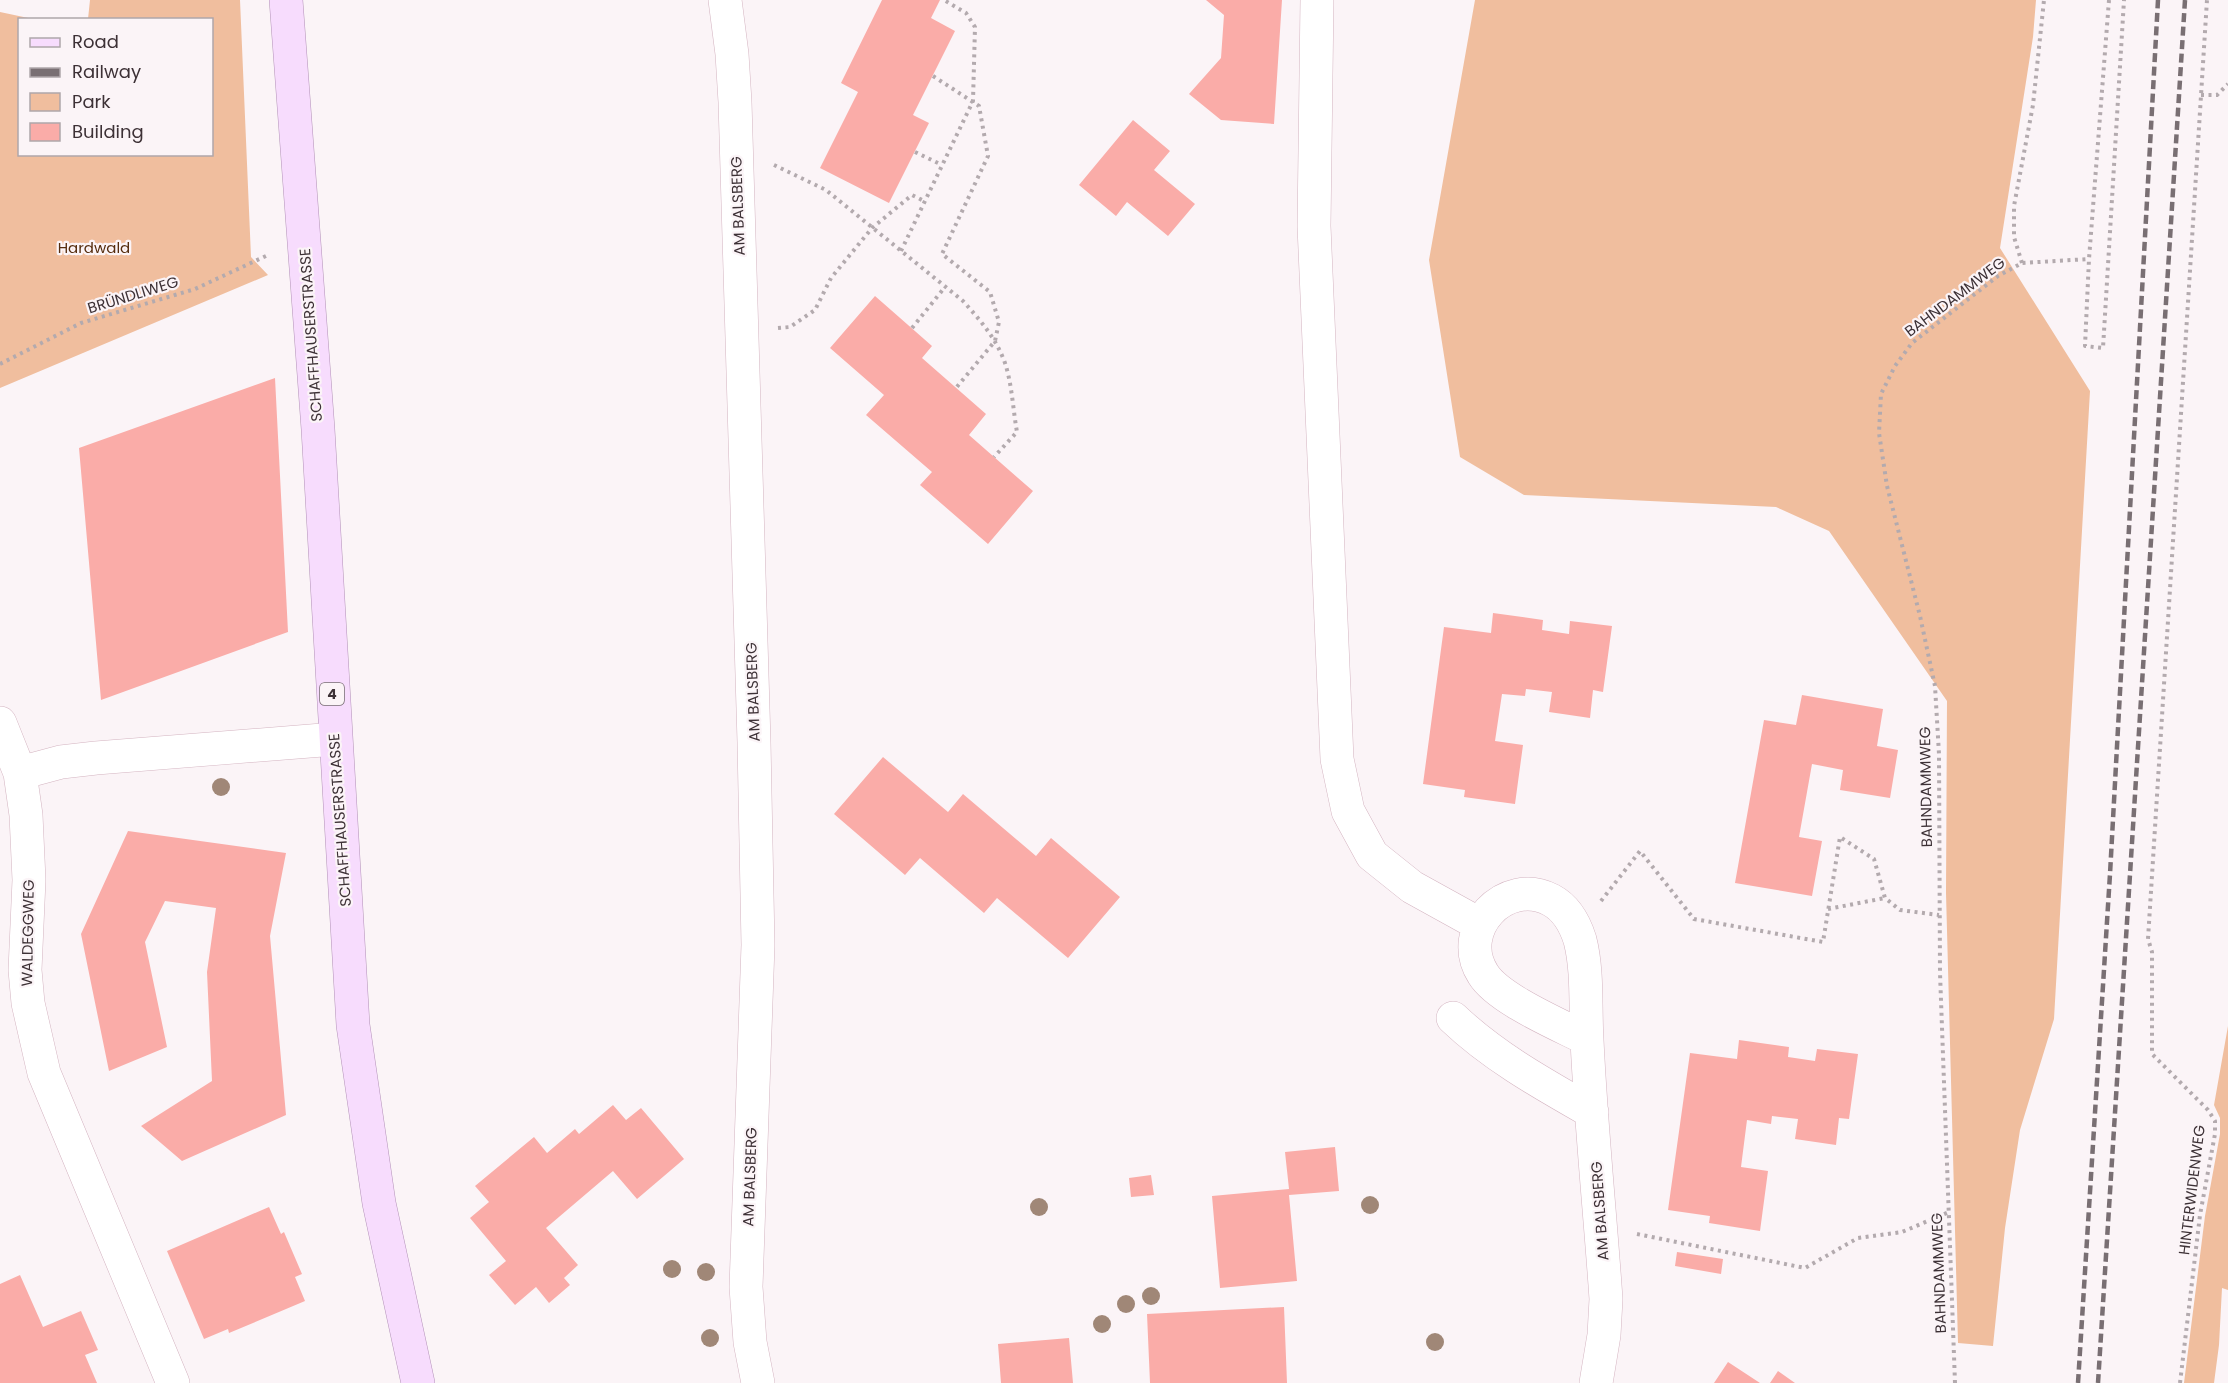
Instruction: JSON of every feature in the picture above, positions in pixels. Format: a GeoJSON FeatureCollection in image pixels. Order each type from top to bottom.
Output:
{"type":"FeatureCollection","features":[{"type":"Feature","properties":{"kind":"main road","name":"SCHAFFHAUSERSTRASSE"},"geometry":{"type":"LineString","coordinates":[[286,0],[318,429],[353,1025],[379,1203],[418,1383]]}},
{"type":"Feature","properties":{"kind":"street","name":"AM BALSBERG"},"geometry":{"type":"LineString","coordinates":[[725,0],[732,54],[736,151],[754,742],[758,945],[746,1287],[750,1342],[758,1383]]}},
{"type":"Feature","properties":{"kind":"street"},"geometry":{"type":"LineString","coordinates":[[1317,0],[1314,226],[1337,759],[1348,811],[1372,855],[1412,887],[1479,924],[1475,942],[1476,959],[1483,975],[1510,997],[1587,1039]]}},
{"type":"Feature","properties":{"kind":"street","name":"WALDEGGWEG"},"geometry":{"type":"LineString","coordinates":[[0,723],[20,773],[26,815],[29,870],[25,970],[28,1003],[44,1073],[173,1383]]}},
{"type":"Feature","properties":{"kind":"street"},"geometry":{"type":"LineString","coordinates":[[20,773],[61,762],[96,758],[335,739]]}},
{"type":"Feature","properties":{"kind":"street","name":"AM BALSBERG"},"geometry":{"type":"LineString","coordinates":[[1479,924],[1489,910],[1502,900],[1518,895],[1535,895],[1551,900],[1565,910],[1574,924],[1580,941],[1606,1299],[1604,1335],[1596,1383]]}},
{"type":"Feature","properties":{"kind":"street"},"geometry":{"type":"LineString","coordinates":[[1453,1018],[1496,1054],[1592,1112]]}},
{"type":"Feature","properties":{"kind":"path"},"geometry":{"type":"LineString","coordinates":[[901,251],[973,101],[975,27],[966,13],[944,0]]}},
{"type":"Feature","properties":{"kind":"path","name":"BAHNDAMMWEG"},"geometry":{"type":"LineString","coordinates":[[2022,263],[2013,237],[2014,206],[2033,105],[2044,0]]}},
{"type":"Feature","properties":{"kind":"path"},"geometry":{"type":"LineString","coordinates":[[2109,0],[2089,259],[2085,346],[2103,348],[2124,0]]}},
{"type":"Feature","properties":{"kind":"path"},"geometry":{"type":"LineString","coordinates":[[2207,0],[2201,94],[2217,95],[2228,84]]}},
{"type":"Feature","properties":{"kind":"path"},"geometry":{"type":"LineString","coordinates":[[933,76],[979,106],[988,156],[942,254],[990,292],[999,322],[995,340],[956,388]]}},
{"type":"Feature","properties":{"kind":"path","name":"HINTERWIDENWEG"},"geometry":{"type":"LineString","coordinates":[[2180,1383],[2200,1215],[2215,1134],[2215,1121],[2195,1095],[2152,1054],[2152,952],[2148,939],[2201,94]]}},
{"type":"Feature","properties":{"kind":"path"},"geometry":{"type":"LineString","coordinates":[[736,151],[762,159],[826,190],[945,287],[981,321],[995,340],[1005,364],[1017,432],[994,457]]}},
{"type":"Feature","properties":{"kind":"path"},"geometry":{"type":"LineString","coordinates":[[915,152],[942,165]]}},
{"type":"Feature","properties":{"kind":"path"},"geometry":{"type":"LineString","coordinates":[[742,330],[790,327],[814,310],[831,278],[872,228],[912,195],[924,201]]}},
{"type":"Feature","properties":{"kind":"path","name":"BRÜNDLIWEG"},"geometry":{"type":"LineString","coordinates":[[0,364],[81,323],[195,289],[275,252]]}},
{"type":"Feature","properties":{"kind":"path","name":"BAHNDAMMWEG"},"geometry":{"type":"LineString","coordinates":[[1954,1383],[1939,915],[1939,754],[1935,686],[1887,486],[1879,433],[1881,394],[1894,366],[1912,343],[1998,276],[2022,263],[2089,259]]}},
{"type":"Feature","properties":{"kind":"path"},"geometry":{"type":"LineString","coordinates":[[912,328],[945,287]]}},
{"type":"Feature","properties":{"kind":"path"},"geometry":{"type":"LineString","coordinates":[[1595,908],[1640,851],[1694,919],[1822,942],[1840,837],[1874,859],[1885,898],[1900,910],[1939,915]]}},
{"type":"Feature","properties":{"kind":"path"},"geometry":{"type":"LineString","coordinates":[[1828,909],[1885,898]]}},
{"type":"Feature","properties":{"kind":"path"},"geometry":{"type":"LineString","coordinates":[[1633,1233],[1805,1268],[1858,1238],[1902,1232],[1949,1211]]}},
{"type":"Feature","properties":{"kind":"green space","name":"Hardwald"},"geometry":{"type":"Polygon","coordinates":[[[90,0],[240,0],[251,257],[268,275],[0,388],[0,12],[28,18],[18,18],[18,156],[213,156],[213,18],[88,18],[90,0]]]}},
{"type":"Feature","properties":{"kind":"green space"},"geometry":{"type":"Polygon","coordinates":[[[1475,0],[2036,0],[2033,37],[2000,248],[2090,391],[2054,1019],[2020,1130],[2005,1228],[1993,1346],[1958,1343],[1946,893],[1947,701],[1829,531],[1776,507],[1524,495],[1460,457],[1429,260],[1475,0]]]}},
{"type":"Feature","properties":{"kind":"green space"},"geometry":{"type":"Polygon","coordinates":[[[2228,1026],[2228,1290],[2222,1288],[2214,1383],[2184,1383],[2205,1216],[2220,1134],[2220,1118],[2214,1105],[2228,1026]]]}},
{"type":"Feature","properties":{"kind":"building"},"geometry":{"type":"Polygon","coordinates":[[[882,0],[940,0],[931,18],[955,31],[913,115],[929,123],[889,203],[820,168],[858,92],[841,83],[882,0]]]}},
{"type":"Feature","properties":{"kind":"building"},"geometry":{"type":"Polygon","coordinates":[[[1206,0],[1282,0],[1274,124],[1221,120],[1189,94],[1221,58],[1224,15],[1206,0]]]}},
{"type":"Feature","properties":{"kind":"building"},"geometry":{"type":"Polygon","coordinates":[[[1133,120],[1170,151],[1154,170],[1195,204],[1168,236],[1127,202],[1116,216],[1079,185],[1133,120]]]}},
{"type":"Feature","properties":{"kind":"building"},"geometry":{"type":"Polygon","coordinates":[[[875,296],[932,346],[922,358],[986,414],[969,435],[1033,491],[988,544],[920,485],[932,472],[866,415],[884,395],[830,348],[875,296]]]}},
{"type":"Feature","properties":{"kind":"building"},"geometry":{"type":"Polygon","coordinates":[[[275,378],[288,632],[101,700],[79,448],[275,378]]]}},
{"type":"Feature","properties":{"kind":"building"},"geometry":{"type":"Polygon","coordinates":[[[1493,613],[1543,620],[1542,630],[1569,634],[1570,621],[1612,626],[1603,692],[1593,690],[1590,718],[1549,712],[1552,692],[1526,689],[1525,696],[1502,694],[1495,741],[1523,745],[1515,804],[1464,797],[1465,790],[1423,784],[1444,627],[1491,633],[1493,613]]]}},
{"type":"Feature","properties":{"kind":"building"},"geometry":{"type":"Polygon","coordinates":[[[1802,695],[1883,709],[1877,746],[1898,750],[1890,798],[1840,790],[1843,770],[1812,764],[1799,837],[1822,841],[1812,896],[1735,883],[1764,720],[1796,725],[1802,695]]]}},
{"type":"Feature","properties":{"kind":"building"},"geometry":{"type":"Polygon","coordinates":[[[883,757],[948,812],[963,794],[1036,856],[1051,838],[1120,897],[1068,958],[997,898],[984,913],[920,858],[905,875],[834,814],[883,757]]]}},
{"type":"Feature","properties":{"kind":"building"},"geometry":{"type":"Polygon","coordinates":[[[128,831],[286,853],[270,936],[286,1115],[182,1161],[141,1126],[212,1081],[207,972],[216,908],[165,901],[145,942],[167,1047],[109,1071],[81,934],[128,831]]]}},
{"type":"Feature","properties":{"kind":"building"},"geometry":{"type":"Polygon","coordinates":[[[1739,1040],[1789,1047],[1788,1057],[1815,1061],[1817,1049],[1858,1054],[1849,1119],[1839,1118],[1836,1145],[1795,1139],[1798,1119],[1772,1116],[1771,1124],[1747,1120],[1741,1167],[1768,1171],[1760,1231],[1709,1223],[1710,1216],[1668,1210],[1690,1053],[1737,1059],[1739,1040]]]}},
{"type":"Feature","properties":{"kind":"building"},"geometry":{"type":"Polygon","coordinates":[[[613,1105],[626,1120],[641,1108],[684,1159],[637,1199],[613,1171],[546,1228],[578,1265],[564,1278],[570,1285],[549,1303],[536,1287],[515,1305],[489,1275],[506,1261],[470,1218],[489,1202],[475,1186],[534,1137],[547,1153],[575,1129],[579,1134],[613,1105]]]}},
{"type":"Feature","properties":{"kind":"building"},"geometry":{"type":"Polygon","coordinates":[[[1335,1147],[1339,1191],[1289,1195],[1297,1281],[1220,1288],[1212,1196],[1289,1189],[1285,1152],[1335,1147]]]}},
{"type":"Feature","properties":{"kind":"building"},"geometry":{"type":"Polygon","coordinates":[[[1151,1175],[1154,1195],[1131,1197],[1129,1178],[1151,1175]]]}},
{"type":"Feature","properties":{"kind":"building"},"geometry":{"type":"Polygon","coordinates":[[[269,1207],[281,1234],[284,1232],[302,1274],[295,1277],[305,1301],[229,1333],[228,1329],[204,1339],[167,1251],[269,1207]]]}},
{"type":"Feature","properties":{"kind":"building"},"geometry":{"type":"Polygon","coordinates":[[[1677,1252],[1723,1259],[1721,1274],[1675,1266],[1677,1252]]]}},
{"type":"Feature","properties":{"kind":"building"},"geometry":{"type":"Polygon","coordinates":[[[20,1275],[43,1327],[81,1311],[98,1350],[85,1355],[97,1383],[0,1383],[0,1284],[20,1275]]]}},
{"type":"Feature","properties":{"kind":"building"},"geometry":{"type":"Polygon","coordinates":[[[1284,1307],[1287,1383],[1150,1383],[1147,1314],[1284,1307]]]}},
{"type":"Feature","properties":{"kind":"building"},"geometry":{"type":"Polygon","coordinates":[[[1069,1338],[1073,1383],[1001,1383],[998,1344],[1069,1338]]]}},
{"type":"Feature","properties":{"kind":"building"},"geometry":{"type":"Polygon","coordinates":[[[1728,1362],[1760,1383],[1714,1383],[1728,1362]]]}},
{"type":"Feature","properties":{"kind":"building"},"geometry":{"type":"Polygon","coordinates":[[[1778,1371],[1795,1383],[1770,1383],[1778,1371]]]}},
{"type":"Feature","properties":{"kind":"railway"},"geometry":{"type":"LineString","coordinates":[[2078,1383],[2110,874],[2158,0]]}},
{"type":"Feature","properties":{"kind":"railway"},"geometry":{"type":"LineString","coordinates":[[2098,1383],[2185,0]]}}]}
